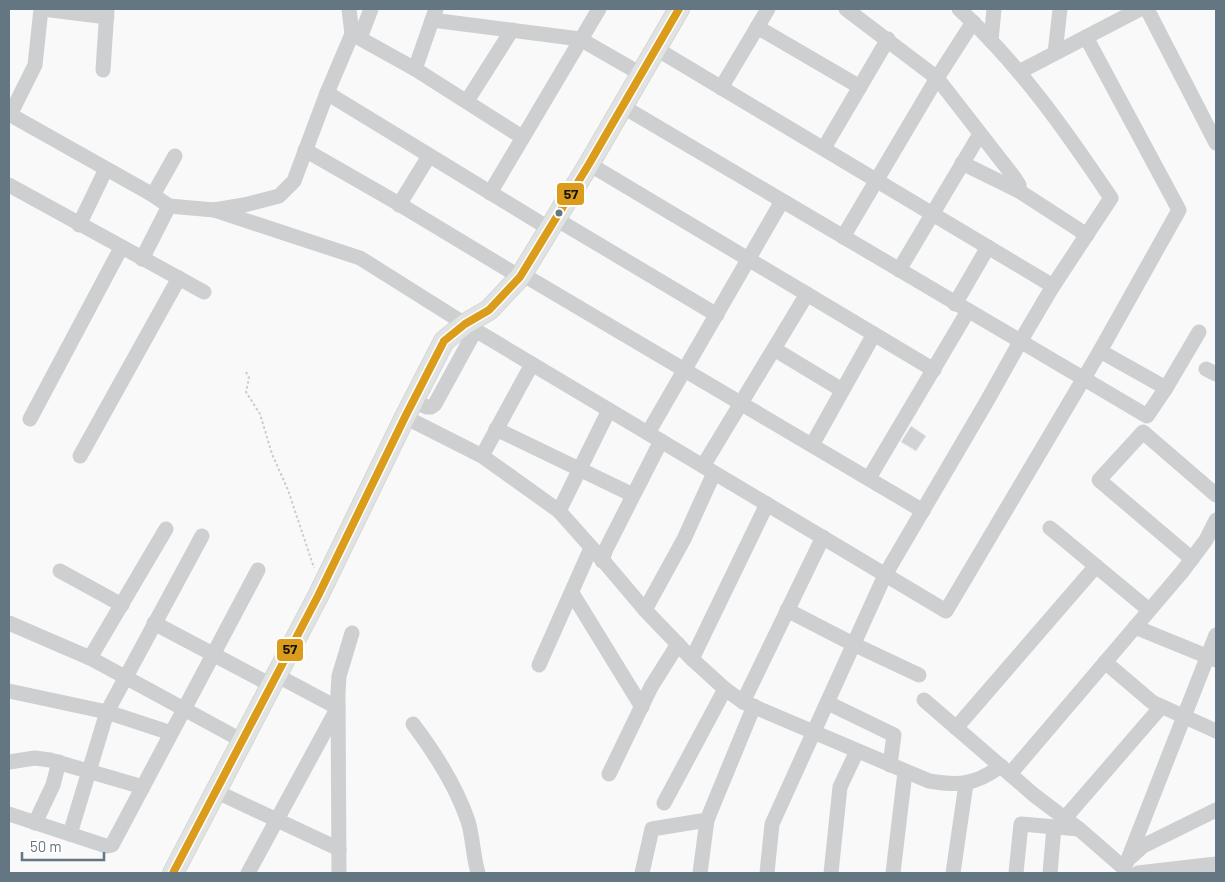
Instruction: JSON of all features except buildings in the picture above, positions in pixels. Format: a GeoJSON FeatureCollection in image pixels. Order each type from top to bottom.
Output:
{"type":"FeatureCollection","features":[{"type":"Feature","properties":{"kind":"main road"},"geometry":{"type":"LineString","coordinates":[[173,873],[318,596],[444,341],[470,327],[521,276],[679,9]]}},
{"type":"Feature","properties":{"kind":"street"},"geometry":{"type":"LineString","coordinates":[[103,70],[107,13],[42,9],[35,65],[9,115],[153,195],[169,206],[214,210],[360,258],[470,327],[946,611],[1100,351],[1179,210],[1086,37]]}},
{"type":"Feature","properties":{"kind":"street"},"geometry":{"type":"LineString","coordinates":[[349,9],[356,36],[415,69],[522,137]]}},
{"type":"Feature","properties":{"kind":"street"},"geometry":{"type":"LineString","coordinates":[[214,210],[279,196],[294,181],[327,93],[372,9]]}},
{"type":"Feature","properties":{"kind":"street"},"geometry":{"type":"LineString","coordinates":[[490,192],[599,9]]}},
{"type":"Feature","properties":{"kind":"street"},"geometry":{"type":"LineString","coordinates":[[722,88],[768,9]]}},
{"type":"Feature","properties":{"kind":"street"},"geometry":{"type":"LineString","coordinates":[[846,9],[937,78],[1014,176],[1020,192]]}},
{"type":"Feature","properties":{"kind":"street"},"geometry":{"type":"LineString","coordinates":[[767,873],[772,824],[885,574],[988,402],[1053,286],[1111,198],[1061,124],[1019,72],[959,9]]}},
{"type":"Feature","properties":{"kind":"street"},"geometry":{"type":"LineString","coordinates":[[991,41],[994,9]]}},
{"type":"Feature","properties":{"kind":"street"},"geometry":{"type":"LineString","coordinates":[[1055,53],[1060,9]]}},
{"type":"Feature","properties":{"kind":"street"},"geometry":{"type":"LineString","coordinates":[[1019,72],[1140,9]]}},
{"type":"Feature","properties":{"kind":"street"},"geometry":{"type":"LineString","coordinates":[[1146,9],[1216,143]]}},
{"type":"Feature","properties":{"kind":"street"},"geometry":{"type":"LineString","coordinates":[[415,69],[434,14],[512,30],[580,39],[641,74]]}},
{"type":"Feature","properties":{"kind":"street"},"geometry":{"type":"LineString","coordinates":[[843,237],[937,78],[973,22]]}},
{"type":"Feature","properties":{"kind":"street"},"geometry":{"type":"LineString","coordinates":[[757,27],[860,87]]}},
{"type":"Feature","properties":{"kind":"street"},"geometry":{"type":"LineString","coordinates":[[467,101],[512,30]]}},
{"type":"Feature","properties":{"kind":"street"},"geometry":{"type":"LineString","coordinates":[[824,148],[888,39]]}},
{"type":"Feature","properties":{"kind":"street"},"geometry":{"type":"LineString","coordinates":[[655,48],[1053,286]]}},
{"type":"Feature","properties":{"kind":"street"},"geometry":{"type":"LineString","coordinates":[[327,93],[490,192],[553,224],[717,315]]}},
{"type":"Feature","properties":{"kind":"street"},"geometry":{"type":"LineString","coordinates":[[622,106],[1146,416],[1166,388],[1199,332]]}},
{"type":"Feature","properties":{"kind":"street"},"geometry":{"type":"LineString","coordinates":[[899,270],[980,134]]}},
{"type":"Feature","properties":{"kind":"street"},"geometry":{"type":"LineString","coordinates":[[305,150],[869,478],[923,512]]}},
{"type":"Feature","properties":{"kind":"street"},"geometry":{"type":"LineString","coordinates":[[153,195],[175,156]]}},
{"type":"Feature","properties":{"kind":"street"},"geometry":{"type":"LineString","coordinates":[[400,204],[429,156]]}},
{"type":"Feature","properties":{"kind":"street"},"geometry":{"type":"LineString","coordinates":[[962,163],[1020,192],[1087,235]]}},
{"type":"Feature","properties":{"kind":"street"},"geometry":{"type":"LineString","coordinates":[[589,164],[934,370]]}},
{"type":"Feature","properties":{"kind":"street"},"geometry":{"type":"LineString","coordinates":[[79,224],[106,169]]}},
{"type":"Feature","properties":{"kind":"street"},"geometry":{"type":"LineString","coordinates":[[9,185],[204,292]]}},
{"type":"Feature","properties":{"kind":"street"},"geometry":{"type":"LineString","coordinates":[[602,561],[633,495],[655,437],[684,370],[782,201]]}},
{"type":"Feature","properties":{"kind":"street"},"geometry":{"type":"LineString","coordinates":[[142,259],[169,206]]}},
{"type":"Feature","properties":{"kind":"street"},"geometry":{"type":"LineString","coordinates":[[869,478],[934,370],[988,247]]}},
{"type":"Feature","properties":{"kind":"street"},"geometry":{"type":"LineString","coordinates":[[30,419],[121,248]]}},
{"type":"Feature","properties":{"kind":"street"},"geometry":{"type":"LineString","coordinates":[[80,456],[179,278]]}},
{"type":"Feature","properties":{"kind":"street"},"geometry":{"type":"LineString","coordinates":[[645,610],[684,539],[709,470],[740,404],[807,294]]}},
{"type":"Feature","properties":{"kind":"street"},"geometry":{"type":"LineString","coordinates":[[812,445],[874,334]]}},
{"type":"Feature","properties":{"kind":"street"},"geometry":{"type":"LineString","coordinates":[[774,349],[842,390]]}},
{"type":"Feature","properties":{"kind":"street"},"geometry":{"type":"LineString","coordinates":[[1100,351],[1166,388]]}},
{"type":"Feature","properties":{"kind":"street"},"geometry":{"type":"LineString","coordinates":[[482,456],[532,364]]}},
{"type":"Feature","properties":{"kind":"street"},"geometry":{"type":"LineString","coordinates":[[409,409],[482,456],[559,511],[645,610],[692,659],[725,689],[748,704],[905,772],[929,781],[950,784],[966,784],[1005,770],[1136,627],[1192,559],[1206,540],[1216,520]]}},
{"type":"Feature","properties":{"kind":"street"},"geometry":{"type":"LineString","coordinates":[[559,511],[609,410]]}},
{"type":"Feature","properties":{"kind":"street"},"geometry":{"type":"LineString","coordinates":[[496,429],[633,495]]}},
{"type":"Feature","properties":{"kind":"street"},"geometry":{"type":"LineString","coordinates":[[1192,559],[1099,480],[1143,432],[1216,495]]}},
{"type":"Feature","properties":{"kind":"street"},"geometry":{"type":"LineString","coordinates":[[692,659],[767,504]]}},
{"type":"Feature","properties":{"kind":"street"},"geometry":{"type":"LineString","coordinates":[[1050,528],[1149,610]]}},
{"type":"Feature","properties":{"kind":"street"},"geometry":{"type":"LineString","coordinates":[[90,658],[166,529]]}},
{"type":"Feature","properties":{"kind":"street"},"geometry":{"type":"LineString","coordinates":[[70,834],[106,712],[202,536]]}},
{"type":"Feature","properties":{"kind":"street"},"geometry":{"type":"LineString","coordinates":[[700,873],[708,820],[748,704],[787,610],[823,538]]}},
{"type":"Feature","properties":{"kind":"street"},"geometry":{"type":"LineString","coordinates":[[539,665],[591,548]]}},
{"type":"Feature","properties":{"kind":"street"},"geometry":{"type":"LineString","coordinates":[[956,728],[1096,566]]}},
{"type":"Feature","properties":{"kind":"street"},"geometry":{"type":"LineString","coordinates":[[60,570],[122,605]]}},
{"type":"Feature","properties":{"kind":"street"},"geometry":{"type":"LineString","coordinates":[[9,814],[106,846],[112,845],[258,570]]}},
{"type":"Feature","properties":{"kind":"street"},"geometry":{"type":"LineString","coordinates":[[572,593],[642,706]]}},
{"type":"Feature","properties":{"kind":"street"},"geometry":{"type":"LineString","coordinates":[[787,610],[919,675]]}},
{"type":"Feature","properties":{"kind":"street"},"geometry":{"type":"LineString","coordinates":[[9,623],[90,658],[241,740]]}},
{"type":"Feature","properties":{"kind":"street"},"geometry":{"type":"LineString","coordinates":[[154,623],[213,654],[338,708]]}},
{"type":"Feature","properties":{"kind":"street"},"geometry":{"type":"LineString","coordinates":[[1136,627],[1212,658]]}},
{"type":"Feature","properties":{"kind":"street"},"geometry":{"type":"LineString","coordinates":[[339,873],[338,708],[340,676],[352,633]]}},
{"type":"Feature","properties":{"kind":"street"},"geometry":{"type":"LineString","coordinates":[[1128,869],[1184,718],[1212,658],[1216,635]]}},
{"type":"Feature","properties":{"kind":"street"},"geometry":{"type":"LineString","coordinates":[[609,774],[651,687],[678,644]]}},
{"type":"Feature","properties":{"kind":"street"},"geometry":{"type":"LineString","coordinates":[[1105,662],[1152,702],[1216,731]]}},
{"type":"Feature","properties":{"kind":"street"},"geometry":{"type":"LineString","coordinates":[[664,803],[725,689]]}},
{"type":"Feature","properties":{"kind":"street"},"geometry":{"type":"LineString","coordinates":[[9,691],[106,712],[171,733]]}},
{"type":"Feature","properties":{"kind":"street"},"geometry":{"type":"LineString","coordinates":[[924,700],[1005,770],[1059,823]]}},
{"type":"Feature","properties":{"kind":"street"},"geometry":{"type":"LineString","coordinates":[[828,703],[894,735],[890,765]]}},
{"type":"Feature","properties":{"kind":"street"},"geometry":{"type":"LineString","coordinates":[[1050,873],[1059,823],[1161,707]]}},
{"type":"Feature","properties":{"kind":"street"},"geometry":{"type":"LineString","coordinates":[[248,873],[338,708]]}},
{"type":"Feature","properties":{"kind":"street"},"geometry":{"type":"LineString","coordinates":[[413,724],[436,758],[461,804],[472,835],[478,873]]}},
{"type":"Feature","properties":{"kind":"street"},"geometry":{"type":"LineString","coordinates":[[832,873],[840,787],[857,751]]}},
{"type":"Feature","properties":{"kind":"street"},"geometry":{"type":"LineString","coordinates":[[9,762],[35,758],[59,762],[143,788]]}},
{"type":"Feature","properties":{"kind":"street"},"geometry":{"type":"LineString","coordinates":[[35,823],[53,785],[59,762]]}},
{"type":"Feature","properties":{"kind":"street"},"geometry":{"type":"LineString","coordinates":[[893,873],[905,772]]}},
{"type":"Feature","properties":{"kind":"street"},"geometry":{"type":"LineString","coordinates":[[953,873],[966,784]]}},
{"type":"Feature","properties":{"kind":"street"},"geometry":{"type":"LineString","coordinates":[[215,791],[339,849]]}},
{"type":"Feature","properties":{"kind":"street"},"geometry":{"type":"LineString","coordinates":[[1128,869],[1133,854],[1143,846],[1216,810]]}},
{"type":"Feature","properties":{"kind":"street"},"geometry":{"type":"LineString","coordinates":[[642,873],[652,829],[708,820]]}},
{"type":"Feature","properties":{"kind":"street"},"geometry":{"type":"LineString","coordinates":[[1016,873],[1021,824],[1059,823],[1079,829],[1128,869],[1216,864]]}},
{"type":"Feature","properties":{"kind":"path"},"geometry":{"type":"LineString","coordinates":[[246,372],[249,378],[246,392],[260,414],[272,454],[288,490],[312,560],[318,596]]}},
{"type":"Feature","properties":{"kind":"transit line","name":"57"},"geometry":{"type":"LineString","coordinates":[[173,873],[318,596],[444,341],[465,324],[489,310],[520,277],[589,164],[679,9]]}}]}
